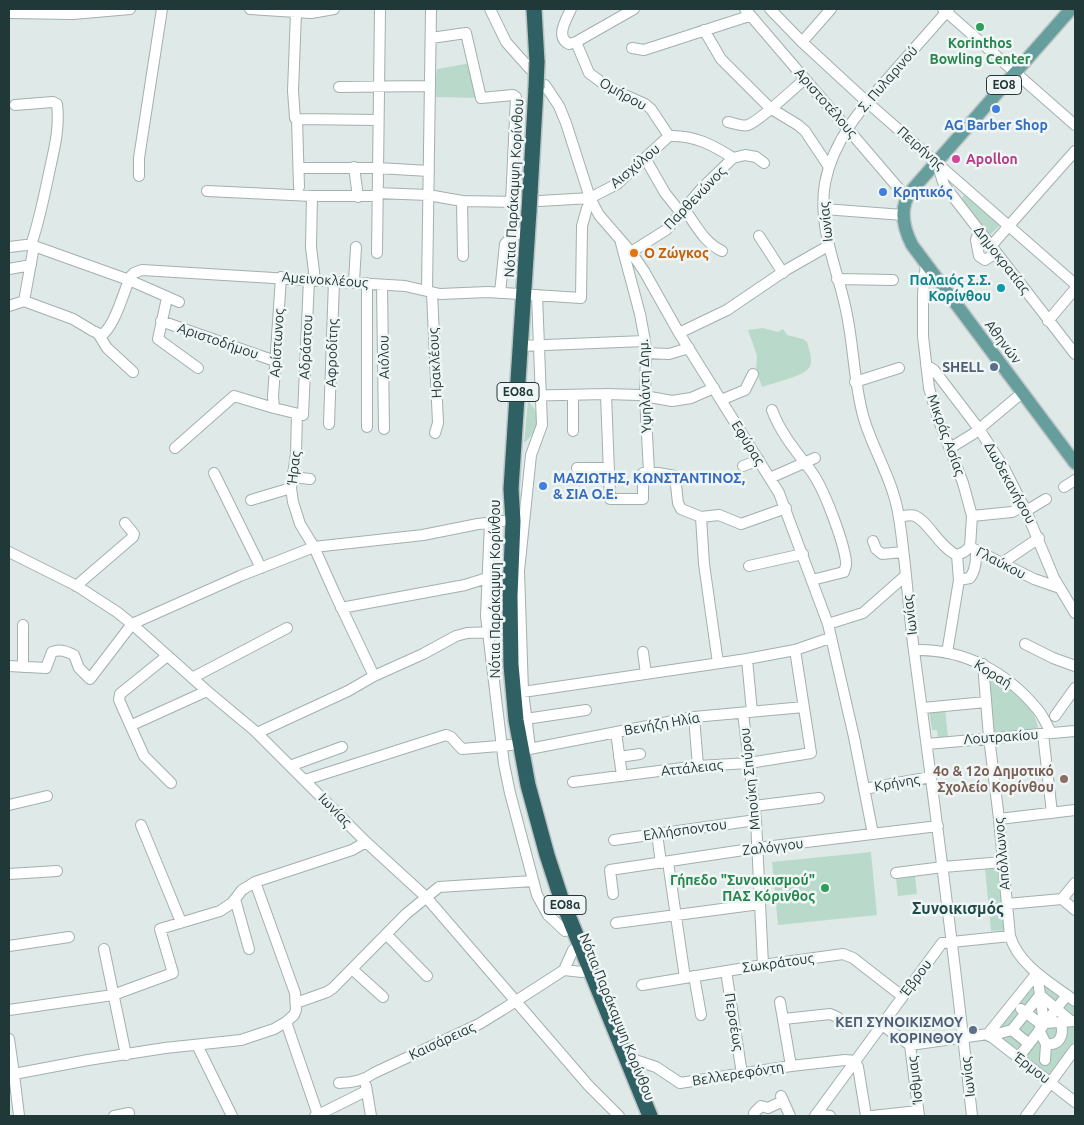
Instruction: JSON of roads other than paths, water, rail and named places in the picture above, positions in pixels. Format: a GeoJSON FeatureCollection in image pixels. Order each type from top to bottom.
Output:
{"type":"FeatureCollection","features":[{"type":"Feature","properties":{"kind":"highway","name":"Νότια Παράκαμψη Κορίνθου"},"geometry":{"type":"LineString","coordinates":[[534,9],[534,66],[541,87],[526,202],[530,295],[521,346],[511,489],[515,571],[510,629],[509,694],[521,719],[516,747],[553,875],[650,1116]]}},
{"type":"Feature","properties":{"kind":"highway","name":"Νότια Παράκαμψη Κορίνθου"},"geometry":{"type":"LineString","coordinates":[[511,489],[497,522],[500,628],[516,747],[519,786],[528,843],[640,1116]]}},
{"type":"Feature","properties":{"kind":"main road","name":"ΕΟ8"},"geometry":{"type":"LineString","coordinates":[[906,197],[1070,9]]}},
{"type":"Feature","properties":{"kind":"main road","name":"Αθηνών"},"geometry":{"type":"LineString","coordinates":[[906,197],[903,215],[904,226],[909,239],[1075,463]]}},
{"type":"Feature","properties":{"kind":"street"},"geometry":{"type":"LineString","coordinates":[[9,13],[74,14],[130,9]]}},
{"type":"Feature","properties":{"kind":"street"},"geometry":{"type":"LineString","coordinates":[[139,176],[162,9]]}},
{"type":"Feature","properties":{"kind":"street"},"geometry":{"type":"LineString","coordinates":[[250,9],[311,13],[334,9]]}},
{"type":"Feature","properties":{"kind":"street"},"geometry":{"type":"LineString","coordinates":[[377,253],[380,9]]}},
{"type":"Feature","properties":{"kind":"street","name":"Ηρακλέους"},"geometry":{"type":"LineString","coordinates":[[431,9],[428,195],[430,292],[438,423],[435,433]]}},
{"type":"Feature","properties":{"kind":"street"},"geometry":{"type":"LineString","coordinates":[[490,9],[506,42],[534,66]]}},
{"type":"Feature","properties":{"kind":"street"},"geometry":{"type":"LineString","coordinates":[[571,9],[562,30],[562,36],[566,43],[569,44],[576,42],[634,9]]}},
{"type":"Feature","properties":{"kind":"street","name":"Πειρήνης"},"geometry":{"type":"LineString","coordinates":[[770,9],[802,42],[867,102],[1075,284]]}},
{"type":"Feature","properties":{"kind":"street"},"geometry":{"type":"LineString","coordinates":[[802,42],[831,9]]}},
{"type":"Feature","properties":{"kind":"street"},"geometry":{"type":"LineString","coordinates":[[946,10],[1075,125]]}},
{"type":"Feature","properties":{"kind":"street","name":"Σ. Πυλαρινού"},"geometry":{"type":"LineString","coordinates":[[848,127],[946,10]]}},
{"type":"Feature","properties":{"kind":"street"},"geometry":{"type":"LineString","coordinates":[[296,12],[293,112],[294,118],[297,119],[299,187]]}},
{"type":"Feature","properties":{"kind":"street"},"geometry":{"type":"LineString","coordinates":[[632,48],[644,50],[704,30],[747,12]]}},
{"type":"Feature","properties":{"kind":"street","name":"Αριστοτέλους"},"geometry":{"type":"LineString","coordinates":[[747,12],[848,127],[906,197]]}},
{"type":"Feature","properties":{"kind":"street"},"geometry":{"type":"LineString","coordinates":[[704,30],[721,59],[770,108],[805,131],[829,168]]}},
{"type":"Feature","properties":{"kind":"street"},"geometry":{"type":"LineString","coordinates":[[431,38],[466,33],[481,98],[512,95],[516,97],[526,202]]}},
{"type":"Feature","properties":{"kind":"street","name":"Ομήρου"},"geometry":{"type":"LineString","coordinates":[[576,42],[589,73],[609,88],[645,104],[651,109],[669,136]]}},
{"type":"Feature","properties":{"kind":"street"},"geometry":{"type":"LineString","coordinates":[[728,122],[742,126],[748,125],[805,79]]}},
{"type":"Feature","properties":{"kind":"street"},"geometry":{"type":"LineString","coordinates":[[339,87],[430,86]]}},
{"type":"Feature","properties":{"kind":"street","name":"Εφύρας"},"geometry":{"type":"LineString","coordinates":[[541,87],[559,106],[591,201],[599,215],[644,271],[679,333],[759,460],[786,508],[828,624],[854,737],[873,834]]}},
{"type":"Feature","properties":{"kind":"street"},"geometry":{"type":"LineString","coordinates":[[15,105],[53,102],[57,104],[58,114],[56,139],[33,246],[24,301]]}},
{"type":"Feature","properties":{"kind":"street"},"geometry":{"type":"LineString","coordinates":[[297,119],[378,120]]}},
{"type":"Feature","properties":{"kind":"street","name":"Ιωνίας"},"geometry":{"type":"LineString","coordinates":[[848,127],[829,168],[825,185],[824,209],[828,246],[846,310],[856,382],[864,417],[873,443],[894,490],[899,517],[972,1116]]}},
{"type":"Feature","properties":{"kind":"street"},"geometry":{"type":"LineString","coordinates":[[669,136],[695,138],[733,158],[745,155],[756,157],[764,163]]}},
{"type":"Feature","properties":{"kind":"street","name":"Αισχύλου"},"geometry":{"type":"LineString","coordinates":[[207,190],[312,196],[428,195],[462,201],[591,201],[617,184],[669,136]]}},
{"type":"Feature","properties":{"kind":"street"},"geometry":{"type":"LineString","coordinates":[[979,231],[976,240],[980,256],[985,260],[1008,226],[1075,151]]}},
{"type":"Feature","properties":{"kind":"street"},"geometry":{"type":"LineString","coordinates":[[645,158],[665,193],[695,223],[704,238],[722,251]]}},
{"type":"Feature","properties":{"kind":"street","name":"Παρθενώνος"},"geometry":{"type":"LineString","coordinates":[[630,252],[666,230],[703,186],[733,158]]}},
{"type":"Feature","properties":{"kind":"street","name":"Δημοκρατίας"},"geometry":{"type":"LineString","coordinates":[[937,162],[944,185],[1075,354]]}},
{"type":"Feature","properties":{"kind":"street"},"geometry":{"type":"LineString","coordinates":[[299,168],[354,167],[428,171]]}},
{"type":"Feature","properties":{"kind":"street"},"geometry":{"type":"LineString","coordinates":[[354,167],[358,197]]}},
{"type":"Feature","properties":{"kind":"street","name":"Αδράστου"},"geometry":{"type":"LineString","coordinates":[[300,414],[312,279],[312,196]]}},
{"type":"Feature","properties":{"kind":"street"},"geometry":{"type":"LineString","coordinates":[[462,201],[462,256]]}},
{"type":"Feature","properties":{"kind":"street","name":"Αμεινοκλέους"},"geometry":{"type":"LineString","coordinates":[[129,280],[134,273],[142,270],[405,286],[449,295],[473,292],[581,298],[582,226],[591,201]]}},
{"type":"Feature","properties":{"kind":"street"},"geometry":{"type":"LineString","coordinates":[[824,209],[903,215]]}},
{"type":"Feature","properties":{"kind":"street"},"geometry":{"type":"LineString","coordinates":[[500,293],[505,244],[509,239],[528,228]]}},
{"type":"Feature","properties":{"kind":"street"},"geometry":{"type":"LineString","coordinates":[[759,236],[783,272]]}},
{"type":"Feature","properties":{"kind":"street","name":"Υψηλάντη Δημ."},"geometry":{"type":"LineString","coordinates":[[609,468],[610,499],[643,499],[643,473],[649,472],[645,397],[645,341],[640,314],[621,242]]}},
{"type":"Feature","properties":{"kind":"street"},"geometry":{"type":"LineString","coordinates":[[9,247],[33,246],[129,280],[179,302]]}},
{"type":"Feature","properties":{"kind":"street"},"geometry":{"type":"LineString","coordinates":[[679,333],[727,310],[783,272],[828,246]]}},
{"type":"Feature","properties":{"kind":"street"},"geometry":{"type":"LineString","coordinates":[[354,282],[356,247]]}},
{"type":"Feature","properties":{"kind":"street","name":"Μικράς Ασίας"},"geometry":{"type":"LineString","coordinates":[[926,263],[923,294],[923,336],[929,388],[938,418],[963,483],[972,516],[973,549],[976,565],[970,578],[958,580]]}},
{"type":"Feature","properties":{"kind":"street"},"geometry":{"type":"LineString","coordinates":[[9,269],[31,265]]}},
{"type":"Feature","properties":{"kind":"street","name":"Αρίστωνος"},"geometry":{"type":"LineString","coordinates":[[274,408],[273,397],[281,277]]}},
{"type":"Feature","properties":{"kind":"street"},"geometry":{"type":"LineString","coordinates":[[837,279],[893,280]]}},
{"type":"Feature","properties":{"kind":"street"},"geometry":{"type":"LineString","coordinates":[[99,334],[102,335],[106,332],[129,280]]}},
{"type":"Feature","properties":{"kind":"street","name":"Αφροδίτης"},"geometry":{"type":"LineString","coordinates":[[329,424],[334,281]]}},
{"type":"Feature","properties":{"kind":"street"},"geometry":{"type":"LineString","coordinates":[[367,283],[367,427]]}},
{"type":"Feature","properties":{"kind":"street","name":"Αιόλου"},"geometry":{"type":"LineString","coordinates":[[382,285],[384,429]]}},
{"type":"Feature","properties":{"kind":"street"},"geometry":{"type":"LineString","coordinates":[[1048,321],[1075,289]]}},
{"type":"Feature","properties":{"kind":"street"},"geometry":{"type":"LineString","coordinates":[[509,694],[519,632],[515,571],[533,445],[542,425],[540,345],[530,295]]}},
{"type":"Feature","properties":{"kind":"street"},"geometry":{"type":"LineString","coordinates":[[167,298],[158,339],[198,368]]}},
{"type":"Feature","properties":{"kind":"street"},"geometry":{"type":"LineString","coordinates":[[9,306],[24,301],[73,319],[99,334],[107,348],[133,372]]}},
{"type":"Feature","properties":{"kind":"street","name":"Αριστοδήμου"},"geometry":{"type":"LineString","coordinates":[[161,322],[275,361]]}},
{"type":"Feature","properties":{"kind":"street"},"geometry":{"type":"LineString","coordinates":[[521,346],[645,341]]}},
{"type":"Feature","properties":{"kind":"street"},"geometry":{"type":"LineString","coordinates":[[646,353],[669,354],[689,348]]}},
{"type":"Feature","properties":{"kind":"street","name":"Δωδεκανήσου"},"geometry":{"type":"LineString","coordinates":[[926,365],[934,370],[979,429],[1004,468],[1039,538],[1054,578],[1060,588],[1071,597],[1075,613]]}},
{"type":"Feature","properties":{"kind":"street"},"geometry":{"type":"LineString","coordinates":[[856,382],[898,368]]}},
{"type":"Feature","properties":{"kind":"street"},"geometry":{"type":"LineString","coordinates":[[721,400],[745,390],[753,374]]}},
{"type":"Feature","properties":{"kind":"street"},"geometry":{"type":"LineString","coordinates":[[517,396],[606,394],[672,401],[683,400],[714,388]]}},
{"type":"Feature","properties":{"kind":"street"},"geometry":{"type":"LineString","coordinates":[[950,448],[973,434],[1022,393]]}},
{"type":"Feature","properties":{"kind":"street"},"geometry":{"type":"LineString","coordinates":[[577,468],[609,468],[606,394]]}},
{"type":"Feature","properties":{"kind":"street"},"geometry":{"type":"LineString","coordinates":[[572,431],[573,395]]}},
{"type":"Feature","properties":{"kind":"street"},"geometry":{"type":"LineString","coordinates":[[175,448],[234,396],[300,414]]}},
{"type":"Feature","properties":{"kind":"street"},"geometry":{"type":"LineString","coordinates":[[772,410],[782,432],[812,472],[824,496],[846,561],[844,572],[812,580]]}},
{"type":"Feature","properties":{"kind":"street","name":"Ήρας"},"geometry":{"type":"LineString","coordinates":[[300,414],[291,488],[293,502],[300,524],[314,547],[374,676]]}},
{"type":"Feature","properties":{"kind":"street"},"geometry":{"type":"LineString","coordinates":[[770,478],[815,458]]}},
{"type":"Feature","properties":{"kind":"street"},"geometry":{"type":"LineString","coordinates":[[743,466],[759,460]]}},
{"type":"Feature","properties":{"kind":"street"},"geometry":{"type":"LineString","coordinates":[[513,461],[530,462]]}},
{"type":"Feature","properties":{"kind":"street"},"geometry":{"type":"LineString","coordinates":[[649,472],[675,476],[678,503],[681,509],[701,517],[719,515],[741,524],[786,508]]}},
{"type":"Feature","properties":{"kind":"street"},"geometry":{"type":"LineString","coordinates":[[214,474],[260,568]]}},
{"type":"Feature","properties":{"kind":"street"},"geometry":{"type":"LineString","coordinates":[[293,477],[310,479]]}},
{"type":"Feature","properties":{"kind":"street"},"geometry":{"type":"LineString","coordinates":[[1064,487],[1075,480]]}},
{"type":"Feature","properties":{"kind":"street"},"geometry":{"type":"LineString","coordinates":[[251,500],[291,488]]}},
{"type":"Feature","properties":{"kind":"street"},"geometry":{"type":"LineString","coordinates":[[972,516],[1012,512],[1046,499]]}},
{"type":"Feature","properties":{"kind":"street","name":"Γλαύκου"},"geometry":{"type":"LineString","coordinates":[[899,517],[910,515],[919,518],[944,546],[957,555],[973,549],[1034,579],[1060,588]]}},
{"type":"Feature","properties":{"kind":"street"},"geometry":{"type":"LineString","coordinates":[[701,517],[704,564],[718,663]]}},
{"type":"Feature","properties":{"kind":"street"},"geometry":{"type":"LineString","coordinates":[[9,666],[46,668],[52,652],[57,650],[67,651],[74,655],[79,668],[90,679],[132,624],[260,568],[314,547],[423,535],[497,522],[487,578],[486,616],[509,694]]}},
{"type":"Feature","properties":{"kind":"street"},"geometry":{"type":"LineString","coordinates":[[76,586],[133,537],[134,534],[125,523]]}},
{"type":"Feature","properties":{"kind":"street"},"geometry":{"type":"LineString","coordinates":[[1002,563],[1039,538]]}},
{"type":"Feature","properties":{"kind":"street"},"geometry":{"type":"LineString","coordinates":[[874,541],[876,549],[882,554],[903,552]]}},
{"type":"Feature","properties":{"kind":"street","name":"Ιωνίας"},"geometry":{"type":"LineString","coordinates":[[9,552],[76,586],[132,624],[207,692],[257,733],[366,842],[426,897],[588,1085],[618,1116]]}},
{"type":"Feature","properties":{"kind":"street"},"geometry":{"type":"LineString","coordinates":[[749,566],[803,554]]}},
{"type":"Feature","properties":{"kind":"street"},"geometry":{"type":"LineString","coordinates":[[947,653],[958,580],[957,555]]}},
{"type":"Feature","properties":{"kind":"street"},"geometry":{"type":"LineString","coordinates":[[828,624],[863,613],[905,576]]}},
{"type":"Feature","properties":{"kind":"street"},"geometry":{"type":"LineString","coordinates":[[341,608],[465,585],[487,578]]}},
{"type":"Feature","properties":{"kind":"street"},"geometry":{"type":"LineString","coordinates":[[23,625],[23,666]]}},
{"type":"Feature","properties":{"kind":"street"},"geometry":{"type":"LineString","coordinates":[[192,678],[287,628]]}},
{"type":"Feature","properties":{"kind":"street"},"geometry":{"type":"LineString","coordinates":[[257,733],[348,691],[374,676],[423,654],[456,636],[467,633],[491,632]]}},
{"type":"Feature","properties":{"kind":"street"},"geometry":{"type":"LineString","coordinates":[[509,694],[747,659],[795,650],[830,638]]}},
{"type":"Feature","properties":{"kind":"street"},"geometry":{"type":"LineString","coordinates":[[1025,644],[1053,658],[1075,666]]}},
{"type":"Feature","properties":{"kind":"street"},"geometry":{"type":"LineString","coordinates":[[795,650],[804,707]]}},
{"type":"Feature","properties":{"kind":"street","name":"Κοραή"},"geometry":{"type":"LineString","coordinates":[[914,650],[947,653],[983,664],[1007,679],[1039,710],[1047,733]]}},
{"type":"Feature","properties":{"kind":"street"},"geometry":{"type":"LineString","coordinates":[[643,652],[646,674]]}},
{"type":"Feature","properties":{"kind":"street"},"geometry":{"type":"LineString","coordinates":[[168,656],[120,694],[119,700],[132,725],[144,756],[171,783]]}},
{"type":"Feature","properties":{"kind":"street","name":"Μπούκη Σπύρου"},"geometry":{"type":"LineString","coordinates":[[747,659],[749,763],[756,820],[763,965]]}},
{"type":"Feature","properties":{"kind":"street","name":"Απόλλωνος"},"geometry":{"type":"LineString","coordinates":[[983,664],[1010,936],[1013,947],[1037,973],[1071,998]]}},
{"type":"Feature","properties":{"kind":"street"},"geometry":{"type":"LineString","coordinates":[[1055,716],[1075,689]]}},
{"type":"Feature","properties":{"kind":"street"},"geometry":{"type":"LineString","coordinates":[[132,725],[207,692]]}},
{"type":"Feature","properties":{"kind":"street"},"geometry":{"type":"LineString","coordinates":[[922,708],[986,702]]}},
{"type":"Feature","properties":{"kind":"street","name":"Βενήζη Ηλία"},"geometry":{"type":"LineString","coordinates":[[305,780],[446,735],[451,737],[462,749],[516,747],[616,732],[694,717],[804,707]]}},
{"type":"Feature","properties":{"kind":"street","name":"Αττάλειας"},"geometry":{"type":"LineString","coordinates":[[573,782],[698,766],[749,763],[810,753],[804,707]]}},
{"type":"Feature","properties":{"kind":"street"},"geometry":{"type":"LineString","coordinates":[[521,719],[586,710]]}},
{"type":"Feature","properties":{"kind":"street"},"geometry":{"type":"LineString","coordinates":[[694,717],[698,766]]}},
{"type":"Feature","properties":{"kind":"street","name":"Λουτρακίου"},"geometry":{"type":"LineString","coordinates":[[927,744],[1075,731]]}},
{"type":"Feature","properties":{"kind":"street"},"geometry":{"type":"LineString","coordinates":[[616,732],[622,776]]}},
{"type":"Feature","properties":{"kind":"street"},"geometry":{"type":"LineString","coordinates":[[1047,733],[1052,813]]}},
{"type":"Feature","properties":{"kind":"street"},"geometry":{"type":"LineString","coordinates":[[290,766],[342,747]]}},
{"type":"Feature","properties":{"kind":"street"},"geometry":{"type":"LineString","coordinates":[[619,757],[640,754]]}},
{"type":"Feature","properties":{"kind":"street","name":"Κρήνης"},"geometry":{"type":"LineString","coordinates":[[864,789],[931,777]]}},
{"type":"Feature","properties":{"kind":"street"},"geometry":{"type":"LineString","coordinates":[[9,804],[47,796]]}},
{"type":"Feature","properties":{"kind":"street"},"geometry":{"type":"LineString","coordinates":[[754,806],[819,798]]}},
{"type":"Feature","properties":{"kind":"street"},"geometry":{"type":"LineString","coordinates":[[999,819],[1075,810]]}},
{"type":"Feature","properties":{"kind":"street","name":"Ελλήσποντου"},"geometry":{"type":"LineString","coordinates":[[614,840],[756,820]]}},
{"type":"Feature","properties":{"kind":"street"},"geometry":{"type":"LineString","coordinates":[[141,825],[181,922]]}},
{"type":"Feature","properties":{"kind":"street","name":"Ζαλόγγου"},"geometry":{"type":"LineString","coordinates":[[612,894],[610,870],[757,848],[938,826]]}},
{"type":"Feature","properties":{"kind":"street"},"geometry":{"type":"LineString","coordinates":[[657,834],[690,977],[701,1015]]}},
{"type":"Feature","properties":{"kind":"street"},"geometry":{"type":"LineString","coordinates":[[9,1010],[113,995],[173,974],[160,929],[220,911],[235,900],[242,890],[255,882],[352,850],[366,842]]}},
{"type":"Feature","properties":{"kind":"street"},"geometry":{"type":"LineString","coordinates":[[528,843],[533,881],[542,906],[548,915],[565,931]]}},
{"type":"Feature","properties":{"kind":"street"},"geometry":{"type":"LineString","coordinates":[[896,873],[1003,862]]}},
{"type":"Feature","properties":{"kind":"street"},"geometry":{"type":"LineString","coordinates":[[9,874],[57,871]]}},
{"type":"Feature","properties":{"kind":"street"},"geometry":{"type":"LineString","coordinates":[[296,1003],[328,992],[386,934],[439,887],[533,881]]}},
{"type":"Feature","properties":{"kind":"street"},"geometry":{"type":"LineString","coordinates":[[12,1075],[50,1066],[241,1040],[274,1029],[286,1022],[294,1015],[295,993],[255,882]]}},
{"type":"Feature","properties":{"kind":"street"},"geometry":{"type":"LineString","coordinates":[[1062,899],[1075,883]]}},
{"type":"Feature","properties":{"kind":"street"},"geometry":{"type":"LineString","coordinates":[[1007,904],[1062,899],[1075,910]]}},
{"type":"Feature","properties":{"kind":"street"},"geometry":{"type":"LineString","coordinates":[[235,900],[248,949]]}},
{"type":"Feature","properties":{"kind":"street"},"geometry":{"type":"LineString","coordinates":[[616,923],[760,904]]}},
{"type":"Feature","properties":{"kind":"street"},"geometry":{"type":"LineString","coordinates":[[386,934],[427,976]]}},
{"type":"Feature","properties":{"kind":"street"},"geometry":{"type":"LineString","coordinates":[[952,941],[1010,936]]}},
{"type":"Feature","properties":{"kind":"street"},"geometry":{"type":"LineString","coordinates":[[9,946],[69,937]]}},
{"type":"Feature","properties":{"kind":"street","name":"Έβρου"},"geometry":{"type":"LineString","coordinates":[[815,1115],[942,943],[952,941]]}},
{"type":"Feature","properties":{"kind":"street"},"geometry":{"type":"LineString","coordinates":[[104,949],[126,1055]]}},
{"type":"Feature","properties":{"kind":"street"},"geometry":{"type":"LineString","coordinates":[[573,950],[564,970],[582,972]]}},
{"type":"Feature","properties":{"kind":"street","name":"Σωκράτους"},"geometry":{"type":"LineString","coordinates":[[642,985],[763,965],[848,955],[902,996]]}},
{"type":"Feature","properties":{"kind":"street"},"geometry":{"type":"LineString","coordinates":[[352,969],[383,997]]}},
{"type":"Feature","properties":{"kind":"street","name":"Καισάρειας"},"geometry":{"type":"LineString","coordinates":[[338,1083],[352,1083],[367,1078],[478,1024],[516,1002],[564,970]]}},
{"type":"Feature","properties":{"kind":"street","name":"Περσέως"},"geometry":{"type":"LineString","coordinates":[[726,971],[742,1074]]}},
{"type":"Feature","properties":{"kind":"street"},"geometry":{"type":"LineString","coordinates":[[1037,973],[1042,1026],[1046,1044],[1045,1060]]}},
{"type":"Feature","properties":{"kind":"street"},"geometry":{"type":"LineString","coordinates":[[988,1035],[1037,973]]}},
{"type":"Feature","properties":{"kind":"street"},"geometry":{"type":"LineString","coordinates":[[1040,995],[1069,1022]]}},
{"type":"Feature","properties":{"kind":"street"},"geometry":{"type":"LineString","coordinates":[[882,1025],[910,1045],[988,1035],[1012,1030],[1040,995]]}},
{"type":"Feature","properties":{"kind":"street"},"geometry":{"type":"LineString","coordinates":[[1018,1058],[1056,1009],[1071,998]]}},
{"type":"Feature","properties":{"kind":"street"},"geometry":{"type":"LineString","coordinates":[[780,1002],[791,1066]]}},
{"type":"Feature","properties":{"kind":"street"},"geometry":{"type":"LineString","coordinates":[[1014,1003],[1042,1026],[1069,1022]]}},
{"type":"Feature","properties":{"kind":"street"},"geometry":{"type":"LineString","coordinates":[[784,1020],[830,1014],[837,1017],[843,1024]]}},
{"type":"Feature","properties":{"kind":"street"},"geometry":{"type":"LineString","coordinates":[[286,1022],[317,1116],[366,1091]]}},
{"type":"Feature","properties":{"kind":"street"},"geometry":{"type":"LineString","coordinates":[[1046,1044],[1054,1044],[1059,1041],[1069,1022]]}},
{"type":"Feature","properties":{"kind":"street"},"geometry":{"type":"LineString","coordinates":[[1012,1030],[1029,1044]]}},
{"type":"Feature","properties":{"kind":"street","name":"Έρμου"},"geometry":{"type":"LineString","coordinates":[[988,1035],[1075,1102]]}},
{"type":"Feature","properties":{"kind":"street"},"geometry":{"type":"LineString","coordinates":[[9,1039],[12,1075],[19,1116]]}},
{"type":"Feature","properties":{"kind":"street"},"geometry":{"type":"LineString","coordinates":[[1026,1116],[1075,1050],[1059,1041]]}},
{"type":"Feature","properties":{"kind":"street"},"geometry":{"type":"LineString","coordinates":[[196,1045],[232,1116]]}},
{"type":"Feature","properties":{"kind":"street","name":"Ίσθμιας"},"geometry":{"type":"LineString","coordinates":[[910,1045],[919,1113]]}},
{"type":"Feature","properties":{"kind":"street","name":"Βελλερεφόντη"},"geometry":{"type":"LineString","coordinates":[[626,1057],[656,1068],[680,1083],[791,1066],[845,1060],[855,1061]]}},
{"type":"Feature","properties":{"kind":"street"},"geometry":{"type":"LineString","coordinates":[[855,1061],[858,1067],[866,1116]]}},
{"type":"Feature","properties":{"kind":"street"},"geometry":{"type":"LineString","coordinates":[[367,1078],[366,1091],[371,1116]]}},
{"type":"Feature","properties":{"kind":"street"},"geometry":{"type":"LineString","coordinates":[[754,1113],[761,1106],[768,1108],[782,1099],[790,1116]]}},
{"type":"Feature","properties":{"kind":"street"},"geometry":{"type":"LineString","coordinates":[[114,1116],[129,1113]]}},
{"type":"Feature","properties":{"kind":"street"},"geometry":{"type":"LineString","coordinates":[[872,1116],[919,1113]]}},
{"type":"Feature","properties":{"kind":"street"},"geometry":{"type":"LineString","coordinates":[[815,1115],[830,1116]]}},
{"type":"Feature","properties":{"kind":"place","name":"Korinthos Bowling Center"},"geometry":{"type":"Point","coordinates":[980,27]}},
{"type":"Feature","properties":{"kind":"place","name":"AG Barber Shop"},"geometry":{"type":"Point","coordinates":[996,109]}},
{"type":"Feature","properties":{"kind":"place","name":"Apollon"},"geometry":{"type":"Point","coordinates":[956,159]}},
{"type":"Feature","properties":{"kind":"place","name":"Κρητικός"},"geometry":{"type":"Point","coordinates":[883,192]}},
{"type":"Feature","properties":{"kind":"place","name":"Ο Ζώγκος"},"geometry":{"type":"Point","coordinates":[634,253]}},
{"type":"Feature","properties":{"kind":"place","name":"Παλαιός Σ.Σ. Κορίνθου"},"geometry":{"type":"Point","coordinates":[1001,288]}},
{"type":"Feature","properties":{"kind":"place","name":"SHELL"},"geometry":{"type":"Point","coordinates":[994,367]}},
{"type":"Feature","properties":{"kind":"place","name":"ΜΑΖΙΩΤΗΣ, ΚΩΝΣΤΑΝΤΙΝΟΣ, & ΣΙΑ Ο.Ε."},"geometry":{"type":"Point","coordinates":[543,486]}},
{"type":"Feature","properties":{"kind":"place","name":"4ο & 12ο Δημοτικό Σχολείο Κορίνθου"},"geometry":{"type":"Point","coordinates":[1064,779]}},
{"type":"Feature","properties":{"kind":"place","name":"Γήπεδο \"Συνοικισμού\" ΠΑΣ Κόρινθος"},"geometry":{"type":"Point","coordinates":[825,888]}},
{"type":"Feature","properties":{"kind":"place","name":"ΚΕΠ ΣΥΝΟΙΚΙΣΜΟΥ ΚΟΡΙΝΘΟΥ"},"geometry":{"type":"Point","coordinates":[973,1030]}},
{"type":"Feature","properties":{"kind":"district","name":"Συνοικισμός"},"geometry":{"type":"Point","coordinates":[958,909]}}]}
